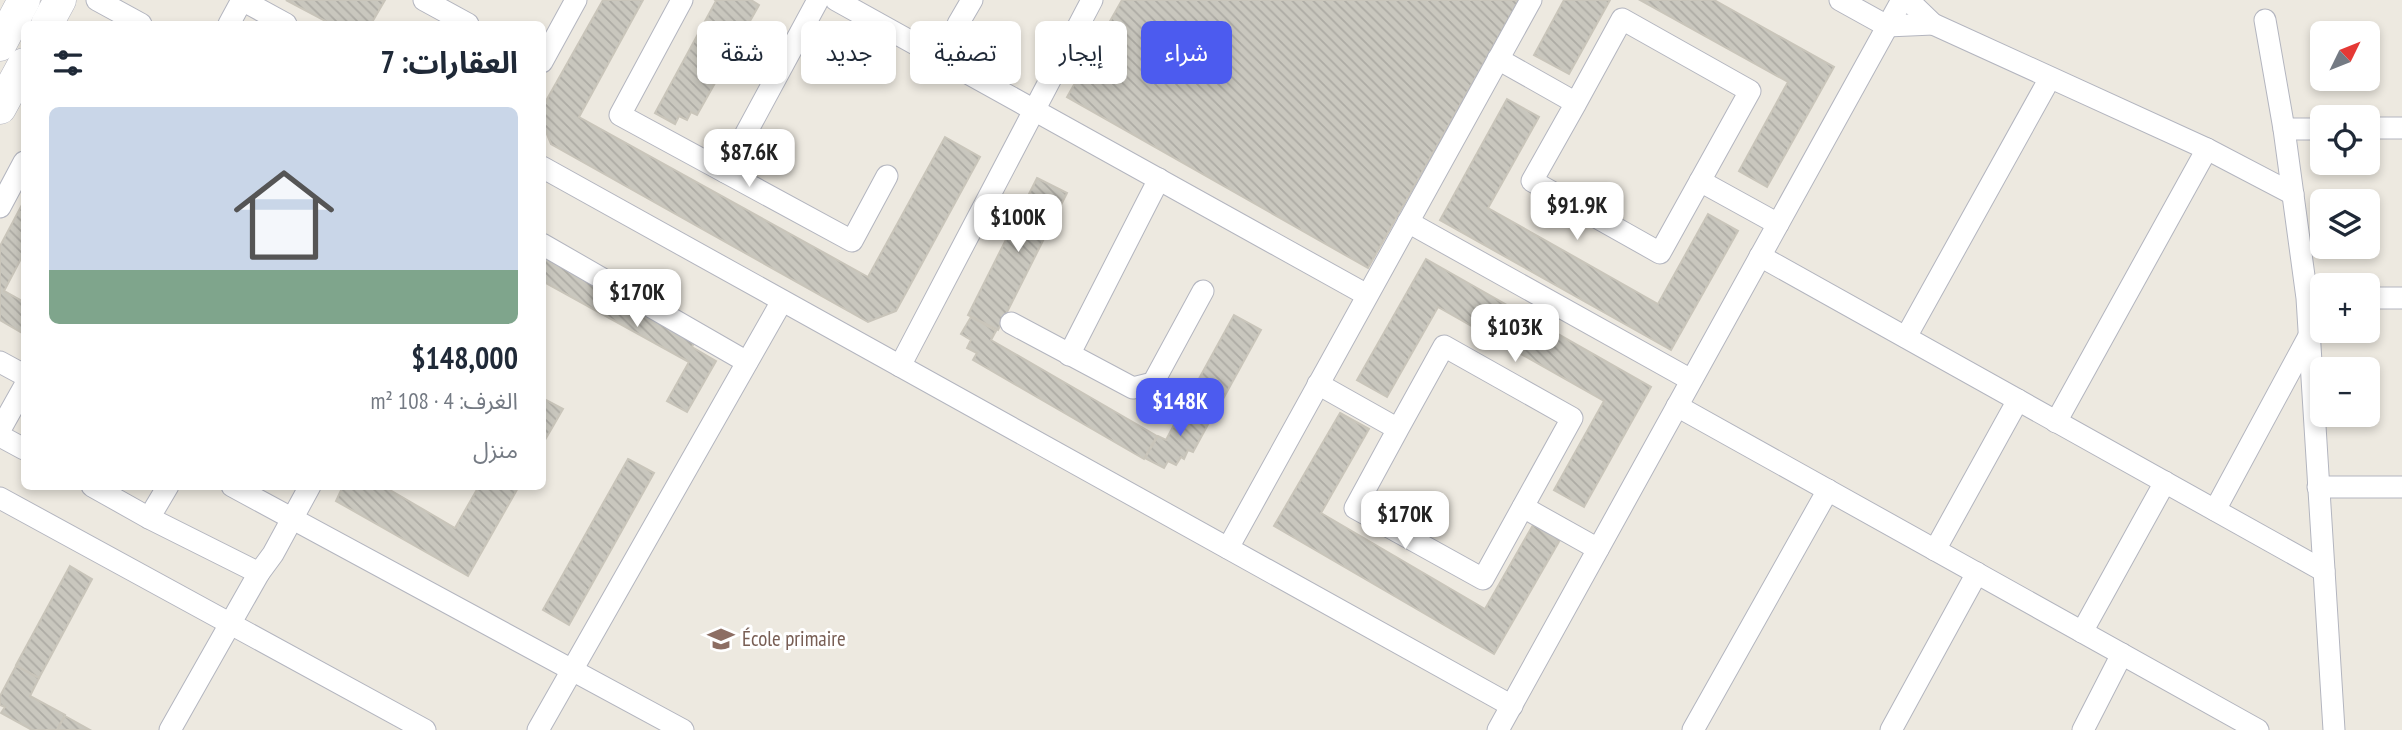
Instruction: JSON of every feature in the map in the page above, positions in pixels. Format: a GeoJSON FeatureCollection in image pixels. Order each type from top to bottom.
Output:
{"type":"FeatureCollection","features":[{"type":"Feature","properties":{"kind":"main road"},"geometry":{"type":"LineString","coordinates":[[0,45],[24,0]]}},
{"type":"Feature","properties":{"kind":"main road"},"geometry":{"type":"LineString","coordinates":[[49,21],[61,0]]}},
{"type":"Feature","properties":{"kind":"main road"},"geometry":{"type":"LineString","coordinates":[[0,108],[21,70]]}},
{"type":"Feature","properties":{"kind":"street"},"geometry":{"type":"LineString","coordinates":[[231,21],[242,0],[280,21]]}},
{"type":"Feature","properties":{"kind":"street"},"geometry":{"type":"LineString","coordinates":[[546,55],[576,0]]}},
{"type":"Feature","properties":{"kind":"street"},"geometry":{"type":"LineString","coordinates":[[682,0],[620,115],[852,240],[887,176]]}},
{"type":"Feature","properties":{"kind":"street"},"geometry":{"type":"LineString","coordinates":[[725,172],[818,0]]}},
{"type":"Feature","properties":{"kind":"street"},"geometry":{"type":"LineString","coordinates":[[836,0],[1367,295]]}},
{"type":"Feature","properties":{"kind":"street"},"geometry":{"type":"LineString","coordinates":[[960,21],[972,0]]}},
{"type":"Feature","properties":{"kind":"street"},"geometry":{"type":"LineString","coordinates":[[900,366],[1091,0]]}},
{"type":"Feature","properties":{"kind":"street"},"geometry":{"type":"LineString","coordinates":[[1228,548],[1531,0]]}},
{"type":"Feature","properties":{"kind":"street"},"geometry":{"type":"LineString","coordinates":[[1840,0],[1888,26],[1933,24]]}},
{"type":"Feature","properties":{"kind":"street"},"geometry":{"type":"LineString","coordinates":[[1498,730],[1902,0]]}},
{"type":"Feature","properties":{"kind":"street"},"geometry":{"type":"LineString","coordinates":[[1908,0],[1933,24],[2207,149],[2293,194]]}},
{"type":"Feature","properties":{"kind":"street"},"geometry":{"type":"LineString","coordinates":[[105,8],[134,21]]}},
{"type":"Feature","properties":{"kind":"street"},"geometry":{"type":"LineString","coordinates":[[434,12],[460,21]]}},
{"type":"Feature","properties":{"kind":"street"},"geometry":{"type":"LineString","coordinates":[[1622,19],[1750,91],[1660,253],[1532,181],[1576,103],[1622,19]]}},
{"type":"Feature","properties":{"kind":"street"},"geometry":{"type":"LineString","coordinates":[[2265,20],[2293,194],[2310,278]]}},
{"type":"Feature","properties":{"kind":"street"},"geometry":{"type":"LineString","coordinates":[[1498,59],[1576,103]]}},
{"type":"Feature","properties":{"kind":"street"},"geometry":{"type":"LineString","coordinates":[[1906,337],[2050,78]]}},
{"type":"Feature","properties":{"kind":"street"},"geometry":{"type":"LineString","coordinates":[[2380,128],[2402,128]]}},
{"type":"Feature","properties":{"kind":"street"},"geometry":{"type":"LineString","coordinates":[[2284,129],[2310,129]]}},
{"type":"Feature","properties":{"kind":"street"},"geometry":{"type":"LineString","coordinates":[[2056,422],[2207,149]]}},
{"type":"Feature","properties":{"kind":"street"},"geometry":{"type":"LineString","coordinates":[[0,207],[21,168]]}},
{"type":"Feature","properties":{"kind":"street"},"geometry":{"type":"LineString","coordinates":[[546,169],[1512,706]]}},
{"type":"Feature","properties":{"kind":"street"},"geometry":{"type":"LineString","coordinates":[[1069,355],[1159,179]]}},
{"type":"Feature","properties":{"kind":"street"},"geometry":{"type":"LineString","coordinates":[[1700,181],[1778,224]]}},
{"type":"Feature","properties":{"kind":"street"},"geometry":{"type":"LineString","coordinates":[[1408,222],[1691,380]]}},
{"type":"Feature","properties":{"kind":"street"},"geometry":{"type":"LineString","coordinates":[[546,246],[747,362]]}},
{"type":"Feature","properties":{"kind":"street"},"geometry":{"type":"LineString","coordinates":[[1760,256],[2324,570]]}},
{"type":"Feature","properties":{"kind":"street"},"geometry":{"type":"LineString","coordinates":[[1012,323],[1133,388],[1153,383],[1203,291]]}},
{"type":"Feature","properties":{"kind":"street"},"geometry":{"type":"LineString","coordinates":[[2380,298],[2402,298]]}},
{"type":"Feature","properties":{"kind":"street"},"geometry":{"type":"LineString","coordinates":[[538,730],[782,301]]}},
{"type":"Feature","properties":{"kind":"street"},"geometry":{"type":"LineString","coordinates":[[2310,328],[2334,730]]}},
{"type":"Feature","properties":{"kind":"street"},"geometry":{"type":"LineString","coordinates":[[2215,510],[2309,336]]}},
{"type":"Feature","properties":{"kind":"street"},"geometry":{"type":"LineString","coordinates":[[1444,346],[1572,418],[1483,579],[1355,508],[1398,429],[1444,346]]}},
{"type":"Feature","properties":{"kind":"street"},"geometry":{"type":"LineString","coordinates":[[0,362],[21,373]]}},
{"type":"Feature","properties":{"kind":"street"},"geometry":{"type":"LineString","coordinates":[[1318,384],[1398,429]]}},
{"type":"Feature","properties":{"kind":"street"},"geometry":{"type":"LineString","coordinates":[[0,430],[21,392]]}},
{"type":"Feature","properties":{"kind":"street"},"geometry":{"type":"LineString","coordinates":[[1935,550],[2018,400]]}},
{"type":"Feature","properties":{"kind":"street"},"geometry":{"type":"LineString","coordinates":[[1677,406],[2258,730]]}},
{"type":"Feature","properties":{"kind":"street"},"geometry":{"type":"LineString","coordinates":[[0,436],[21,447]]}},
{"type":"Feature","properties":{"kind":"street"},"geometry":{"type":"LineString","coordinates":[[2081,632],[2165,482]]}},
{"type":"Feature","properties":{"kind":"street"},"geometry":{"type":"LineString","coordinates":[[2318,487],[2402,487]]}},
{"type":"Feature","properties":{"kind":"street"},"geometry":{"type":"LineString","coordinates":[[99,490],[259,573]]}},
{"type":"Feature","properties":{"kind":"street"},"geometry":{"type":"LineString","coordinates":[[149,518],[166,490]]}},
{"type":"Feature","properties":{"kind":"street"},"geometry":{"type":"LineString","coordinates":[[239,490],[683,730]]}},
{"type":"Feature","properties":{"kind":"street"},"geometry":{"type":"LineString","coordinates":[[170,730],[229,623],[273,554],[308,490]]}},
{"type":"Feature","properties":{"kind":"street"},"geometry":{"type":"LineString","coordinates":[[1693,730],[1828,490]]}},
{"type":"Feature","properties":{"kind":"street"},"geometry":{"type":"LineString","coordinates":[[0,498],[425,730]]}},
{"type":"Feature","properties":{"kind":"street"},"geometry":{"type":"LineString","coordinates":[[1523,507],[1598,549]]}},
{"type":"Feature","properties":{"kind":"street"},"geometry":{"type":"LineString","coordinates":[[1891,730],[1977,573]]}},
{"type":"Feature","properties":{"kind":"street"},"geometry":{"type":"LineString","coordinates":[[2083,730],[2122,654]]}},
{"type":"Feature","properties":{"kind":"building"},"geometry":{"type":"Polygon","coordinates":[[[286,0],[385,0],[373,21],[325,21],[286,0]]]}},
{"type":"Feature","properties":{"kind":"building"},"geometry":{"type":"Polygon","coordinates":[[[603,0],[643,0],[579,117],[868,277],[945,137],[980,157],[896,311],[868,322],[551,144],[546,132],[546,101],[603,0]]]}},
{"type":"Feature","properties":{"kind":"building"},"geometry":{"type":"Polygon","coordinates":[[[751,0],[759,5],[750,21],[705,21],[716,1],[751,0]]]}},
{"type":"Feature","properties":{"kind":"building"},"geometry":{"type":"Polygon","coordinates":[[[1122,0],[1519,0],[1368,268],[1067,97],[1074,84],[1127,84],[1127,21],[1110,21],[1122,0]]]}},
{"type":"Feature","properties":{"kind":"building"},"geometry":{"type":"Polygon","coordinates":[[[1564,0],[1610,0],[1569,74],[1534,55],[1564,0]]]}},
{"type":"Feature","properties":{"kind":"building"},"geometry":{"type":"Polygon","coordinates":[[[1640,0],[1714,0],[1834,67],[1767,187],[1739,171],[1788,82],[1640,0]]]}},
{"type":"Feature","properties":{"kind":"building"},"geometry":{"type":"Polygon","coordinates":[[[697,36],[697,84],[714,84],[697,115],[691,112],[687,120],[679,116],[675,124],[655,113],[697,36]]]}},
{"type":"Feature","properties":{"kind":"building"},"geometry":{"type":"Polygon","coordinates":[[[1507,99],[1539,117],[1488,208],[1658,304],[1708,214],[1738,231],[1671,350],[1440,220],[1507,99]]]}},
{"type":"Feature","properties":{"kind":"building"},"geometry":{"type":"Polygon","coordinates":[[[1037,178],[1067,193],[998,330],[968,315],[1037,178]]]}},
{"type":"Feature","properties":{"kind":"building"},"geometry":{"type":"Polygon","coordinates":[[[21,207],[21,259],[4,291],[21,300],[21,332],[0,320],[0,246],[21,207]]]}},
{"type":"Feature","properties":{"kind":"building"},"geometry":{"type":"Polygon","coordinates":[[[546,258],[695,340],[692,347],[716,361],[687,412],[667,401],[689,362],[546,283],[546,258]]]}},
{"type":"Feature","properties":{"kind":"building"},"geometry":{"type":"Polygon","coordinates":[[[1426,259],[1651,387],[1584,507],[1554,490],[1604,401],[1438,307],[1387,397],[1357,380],[1426,259]]]}},
{"type":"Feature","properties":{"kind":"building"},"geometry":{"type":"Polygon","coordinates":[[[1234,315],[1261,330],[1212,419],[1185,404],[1234,315]]]}},
{"type":"Feature","properties":{"kind":"building"},"geometry":{"type":"Polygon","coordinates":[[[971,317],[996,331],[991,340],[1157,436],[1144,459],[973,360],[977,353],[967,348],[971,340],[961,334],[971,317]]]}},
{"type":"Feature","properties":{"kind":"building"},"geometry":{"type":"Polygon","coordinates":[[[546,400],[563,409],[546,438],[546,400]]]}},
{"type":"Feature","properties":{"kind":"building"},"geometry":{"type":"Polygon","coordinates":[[[1185,404],[1211,419],[1193,452],[1188,450],[1184,459],[1181,457],[1176,465],[1168,461],[1164,468],[1145,458],[1158,436],[1166,440],[1185,404]]]}},
{"type":"Feature","properties":{"kind":"building"},"geometry":{"type":"Polygon","coordinates":[[[1340,413],[1369,429],[1321,513],[1485,609],[1533,525],[1560,540],[1494,654],[1274,526],[1340,413]]]}},
{"type":"Feature","properties":{"kind":"building"},"geometry":{"type":"Polygon","coordinates":[[[628,459],[654,473],[569,625],[543,610],[628,459]]]}},
{"type":"Feature","properties":{"kind":"building"},"geometry":{"type":"Polygon","coordinates":[[[341,490],[390,490],[455,528],[477,490],[517,490],[468,576],[336,501],[341,490]]]}},
{"type":"Feature","properties":{"kind":"building"},"geometry":{"type":"Polygon","coordinates":[[[70,566],[92,579],[39,678],[16,665],[70,566]]]}},
{"type":"Feature","properties":{"kind":"building"},"geometry":{"type":"Polygon","coordinates":[[[16,666],[39,678],[30,696],[65,715],[57,730],[32,730],[1,713],[5,707],[0,705],[0,696],[16,666]]]}},
{"type":"Feature","properties":{"kind":"building"},"geometry":{"type":"Polygon","coordinates":[[[65,716],[90,730],[57,730],[65,716]]]}},
{"type":"Feature","properties":{"kind":"place","name":"École primaire"},"geometry":{"type":"Point","coordinates":[721,639]}}]}
